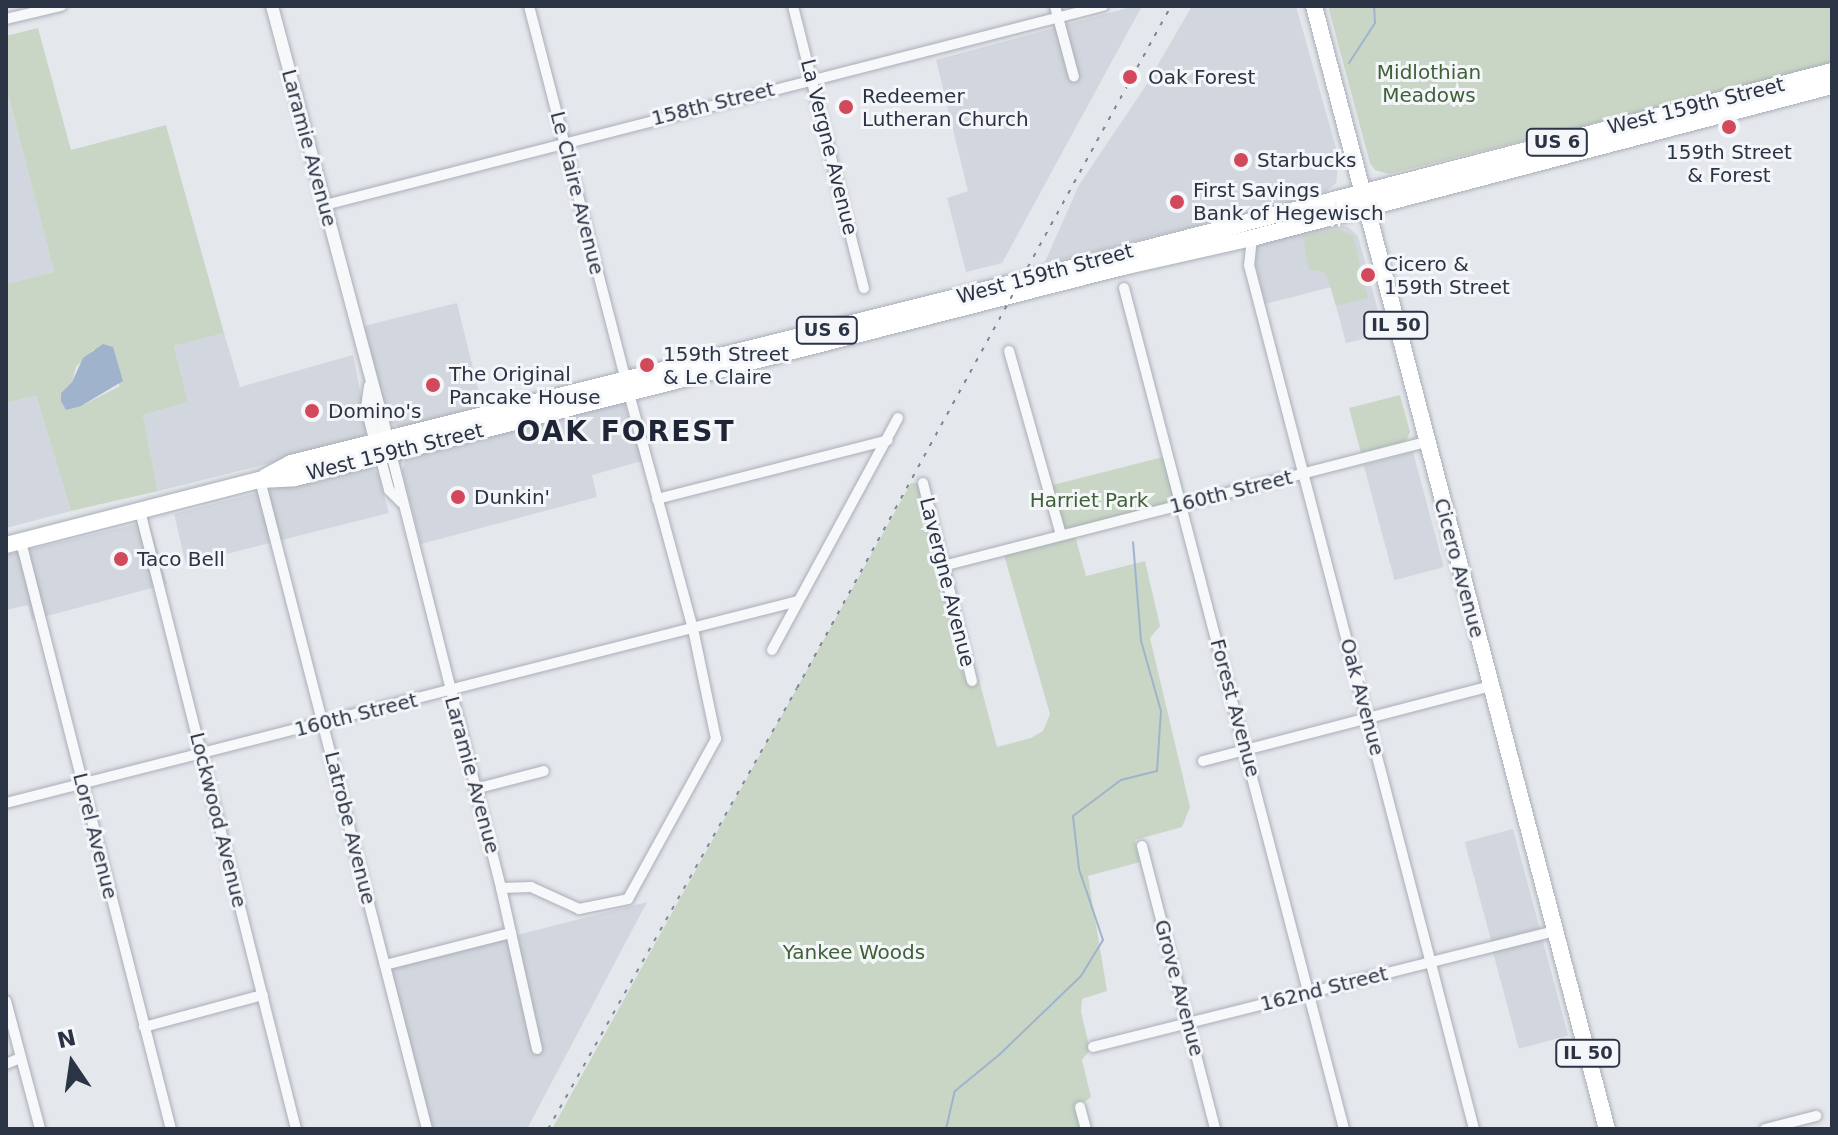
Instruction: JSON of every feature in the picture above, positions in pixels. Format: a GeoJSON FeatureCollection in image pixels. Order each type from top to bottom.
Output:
{"type":"FeatureCollection","features":[{"type":"Feature","properties":{"kind":"main road","name":"Cicero Avenue"},"geometry":{"type":"LineString","coordinates":[[1314,6],[1607,1129]]}},
{"type":"Feature","properties":{"kind":"main road","name":"West 159th Street"},"geometry":{"type":"LineString","coordinates":[[13,543],[260,480],[291,463],[383,447],[1252,238],[1364,200],[1832,71]]}},
{"type":"Feature","properties":{"kind":"main road","name":"West 159th Street"},"geometry":{"type":"LineString","coordinates":[[627,387],[1364,200],[1832,86]]}},
{"type":"Feature","properties":{"kind":"street"},"geometry":{"type":"LineString","coordinates":[[10,14],[61,6]]}},
{"type":"Feature","properties":{"kind":"street","name":"Laramie Avenue"},"geometry":{"type":"LineString","coordinates":[[272,6],[371,383],[383,447],[401,502],[501,888],[537,1049]]}},
{"type":"Feature","properties":{"kind":"street","name":"Le Claire Avenue"},"geometry":{"type":"LineString","coordinates":[[501,888],[531,887],[579,909],[628,899],[716,739],[693,629],[529,6]]}},
{"type":"Feature","properties":{"kind":"street","name":"La Vergne Avenue"},"geometry":{"type":"LineString","coordinates":[[793,6],[864,288]]}},
{"type":"Feature","properties":{"kind":"street","name":"158th Street"},"geometry":{"type":"LineString","coordinates":[[325,205],[813,79],[1057,12],[1103,6]]}},
{"type":"Feature","properties":{"kind":"street"},"geometry":{"type":"LineString","coordinates":[[1057,12],[1074,77]]}},
{"type":"Feature","properties":{"kind":"street","name":"Oak Avenue"},"geometry":{"type":"LineString","coordinates":[[1252,238],[1249,265],[1474,1129]]}},
{"type":"Feature","properties":{"kind":"street","name":"Oak Avenue"},"geometry":{"type":"LineString","coordinates":[[1232,243],[1249,265]]}},
{"type":"Feature","properties":{"kind":"street","name":"Forest Avenue"},"geometry":{"type":"LineString","coordinates":[[1124,288],[1344,1129]]}},
{"type":"Feature","properties":{"kind":"street"},"geometry":{"type":"LineString","coordinates":[[1009,351],[1061,535]]}},
{"type":"Feature","properties":{"kind":"street"},"geometry":{"type":"LineString","coordinates":[[772,650],[898,418]]}},
{"type":"Feature","properties":{"kind":"street"},"geometry":{"type":"LineString","coordinates":[[657,499],[888,440]]}},
{"type":"Feature","properties":{"kind":"street","name":"160th Street"},"geometry":{"type":"LineString","coordinates":[[943,566],[1426,442]]}},
{"type":"Feature","properties":{"kind":"street","name":"Latrobe Avenue"},"geometry":{"type":"LineString","coordinates":[[260,480],[427,1129]]}},
{"type":"Feature","properties":{"kind":"street","name":"Lavergne Avenue"},"geometry":{"type":"LineString","coordinates":[[923,483],[972,681]]}},
{"type":"Feature","properties":{"kind":"street","name":"Lockwood Avenue"},"geometry":{"type":"LineString","coordinates":[[140,511],[296,1129]]}},
{"type":"Feature","properties":{"kind":"street","name":"Lorel Avenue"},"geometry":{"type":"LineString","coordinates":[[13,543],[82,785],[171,1129]]}},
{"type":"Feature","properties":{"kind":"street","name":"160th Street"},"geometry":{"type":"LineString","coordinates":[[6,803],[798,601]]}},
{"type":"Feature","properties":{"kind":"street"},"geometry":{"type":"LineString","coordinates":[[1203,761],[1491,686]]}},
{"type":"Feature","properties":{"kind":"street"},"geometry":{"type":"LineString","coordinates":[[475,789],[544,771]]}},
{"type":"Feature","properties":{"kind":"street","name":"Grove Avenue"},"geometry":{"type":"LineString","coordinates":[[1142,846],[1215,1129]]}},
{"type":"Feature","properties":{"kind":"street","name":"162nd Street"},"geometry":{"type":"LineString","coordinates":[[1093,1047],[1556,931]]}},
{"type":"Feature","properties":{"kind":"street"},"geometry":{"type":"LineString","coordinates":[[385,965],[511,933]]}},
{"type":"Feature","properties":{"kind":"street"},"geometry":{"type":"LineString","coordinates":[[144,1027],[263,995]]}},
{"type":"Feature","properties":{"kind":"street"},"geometry":{"type":"LineString","coordinates":[[6,1001],[40,1129]]}},
{"type":"Feature","properties":{"kind":"street"},"geometry":{"type":"LineString","coordinates":[[6,1064],[20,1058]]}},
{"type":"Feature","properties":{"kind":"street"},"geometry":{"type":"LineString","coordinates":[[1080,1107],[1086,1129]]}},
{"type":"Feature","properties":{"kind":"street"},"geometry":{"type":"LineString","coordinates":[[1765,1129],[1816,1116]]}},
{"type":"Feature","properties":{"kind":"shaded area"},"geometry":{"type":"Polygon","coordinates":[[[1142,6],[1002,263],[966,272],[947,198],[968,191],[936,60],[1142,6]]]}},
{"type":"Feature","properties":{"kind":"shaded area"},"geometry":{"type":"Polygon","coordinates":[[[1192,6],[1296,6],[1339,159],[1336,183],[1323,194],[1044,264],[1079,185],[1145,87],[1192,6]]]}},
{"type":"Feature","properties":{"kind":"shaded area"},"geometry":{"type":"Polygon","coordinates":[[[6,86],[54,272],[6,284],[6,86]]]}},
{"type":"Feature","properties":{"kind":"shaded area"},"geometry":{"type":"Polygon","coordinates":[[[1337,225],[1348,227],[1358,236],[1384,334],[1346,343],[1331,287],[1265,304],[1250,243],[1337,225]]]}},
{"type":"Feature","properties":{"kind":"shaded area"},"geometry":{"type":"Polygon","coordinates":[[[457,303],[483,409],[404,428],[392,424],[387,416],[364,326],[457,303]]]}},
{"type":"Feature","properties":{"kind":"shaded area"},"geometry":{"type":"Polygon","coordinates":[[[224,333],[240,387],[353,355],[366,422],[365,435],[356,442],[158,491],[143,415],[188,402],[174,346],[224,333]]]}},
{"type":"Feature","properties":{"kind":"shaded area"},"geometry":{"type":"Polygon","coordinates":[[[36,396],[71,511],[6,528],[6,403],[36,396]]]}},
{"type":"Feature","properties":{"kind":"shaded area"},"geometry":{"type":"Polygon","coordinates":[[[623,399],[642,461],[592,475],[597,497],[421,544],[402,471],[407,455],[623,399]]]}},
{"type":"Feature","properties":{"kind":"shaded area"},"geometry":{"type":"Polygon","coordinates":[[[1413,452],[1444,567],[1395,580],[1364,465],[1413,452]]]}},
{"type":"Feature","properties":{"kind":"shaded area"},"geometry":{"type":"Polygon","coordinates":[[[362,466],[372,467],[378,474],[389,513],[186,564],[174,514],[362,466]]]}},
{"type":"Feature","properties":{"kind":"shaded area"},"geometry":{"type":"Polygon","coordinates":[[[149,521],[167,584],[32,620],[28,605],[6,610],[6,555],[149,521]]]}},
{"type":"Feature","properties":{"kind":"shaded area"},"geometry":{"type":"Polygon","coordinates":[[[1513,829],[1540,928],[1491,941],[1465,842],[1513,829]]]}},
{"type":"Feature","properties":{"kind":"shaded area"},"geometry":{"type":"Polygon","coordinates":[[[647,902],[527,1129],[431,1129],[391,967],[647,902]]]}},
{"type":"Feature","properties":{"kind":"shaded area"},"geometry":{"type":"Polygon","coordinates":[[[1542,938],[1568,1036],[1519,1049],[1493,951],[1542,938]]]}},
{"type":"Feature","properties":{"kind":"green space","name":"Midlothian Meadows"},"geometry":{"type":"Polygon","coordinates":[[[1328,6],[1832,6],[1832,64],[1389,174],[1375,170],[1370,163],[1328,6]]]}},
{"type":"Feature","properties":{"kind":"green space"},"geometry":{"type":"Polygon","coordinates":[[[38,28],[71,150],[166,125],[224,333],[174,346],[188,402],[143,415],[158,491],[71,511],[36,396],[6,403],[6,284],[54,272],[6,86],[6,36],[38,28]],[[94,349],[76,367],[72,382],[61,393],[61,401],[81,406],[120,386],[94,349]]]}},
{"type":"Feature","properties":{"kind":"green space"},"geometry":{"type":"Polygon","coordinates":[[[1338,229],[1353,236],[1368,298],[1336,306],[1327,276],[1322,271],[1309,270],[1303,236],[1338,229]]]}},
{"type":"Feature","properties":{"kind":"green space"},"geometry":{"type":"Polygon","coordinates":[[[1400,395],[1410,432],[1406,441],[1361,453],[1349,408],[1400,395]]]}},
{"type":"Feature","properties":{"kind":"green space","name":"Harriet Park"},"geometry":{"type":"Polygon","coordinates":[[[1163,457],[1173,495],[1170,502],[1069,529],[1062,526],[1049,486],[1163,457]]]}},
{"type":"Feature","properties":{"kind":"green space","name":"Yankee Woods"},"geometry":{"type":"Polygon","coordinates":[[[911,483],[919,483],[965,680],[979,680],[997,747],[1031,738],[1043,731],[1050,714],[1004,555],[1075,536],[1086,576],[1145,561],[1160,626],[1150,638],[1190,807],[1182,827],[1135,840],[1140,862],[1088,876],[1107,991],[1082,999],[1081,1012],[1090,1050],[1082,1060],[1091,1097],[1075,1109],[1080,1129],[552,1129],[911,483]]]}},
{"type":"Feature","properties":{"kind":"water"},"geometry":{"type":"Polygon","coordinates":[[[103,344],[113,347],[123,381],[81,406],[66,410],[61,393],[72,382],[83,358],[103,344]]]}},
{"type":"Feature","properties":{"kind":"waterway"},"geometry":{"type":"LineString","coordinates":[[1349,63],[1375,23],[1374,6]]}},
{"type":"Feature","properties":{"kind":"waterway"},"geometry":{"type":"LineString","coordinates":[[946,1129],[955,1091],[1000,1054],[1081,976],[1103,940],[1079,869],[1073,816],[1121,780],[1157,771],[1161,711],[1141,641],[1133,542]]}},
{"type":"Feature","properties":{"kind":"railway"},"geometry":{"type":"LineString","coordinates":[[548,1129],[797,688],[1171,6]]}},
{"type":"Feature","properties":{"kind":"place","name":"Oak Forest"},"geometry":{"type":"Point","coordinates":[1130,77]}},
{"type":"Feature","properties":{"kind":"place","name":"Redeemer Lutheran Church"},"geometry":{"type":"Point","coordinates":[846,107]}},
{"type":"Feature","properties":{"kind":"place","name":"159th Street & Forest"},"geometry":{"type":"Point","coordinates":[1729,127]}},
{"type":"Feature","properties":{"kind":"place","name":"Starbucks"},"geometry":{"type":"Point","coordinates":[1241,160]}},
{"type":"Feature","properties":{"kind":"place","name":"First Savings Bank of Hegewisch"},"geometry":{"type":"Point","coordinates":[1177,202]}},
{"type":"Feature","properties":{"kind":"place","name":"Cicero & 159th Street"},"geometry":{"type":"Point","coordinates":[1368,275]}},
{"type":"Feature","properties":{"kind":"place","name":"159th Street & Le Claire"},"geometry":{"type":"Point","coordinates":[647,365]}},
{"type":"Feature","properties":{"kind":"place","name":"The Original Pancake House"},"geometry":{"type":"Point","coordinates":[433,385]}},
{"type":"Feature","properties":{"kind":"place","name":"Domino's"},"geometry":{"type":"Point","coordinates":[312,411]}},
{"type":"Feature","properties":{"kind":"place","name":"Dunkin'"},"geometry":{"type":"Point","coordinates":[458,497]}},
{"type":"Feature","properties":{"kind":"place","name":"Taco Bell"},"geometry":{"type":"Point","coordinates":[121,559]}},
{"type":"Feature","properties":{"kind":"district","name":"OAK FOREST"},"geometry":{"type":"Point","coordinates":[626,432]}}]}
